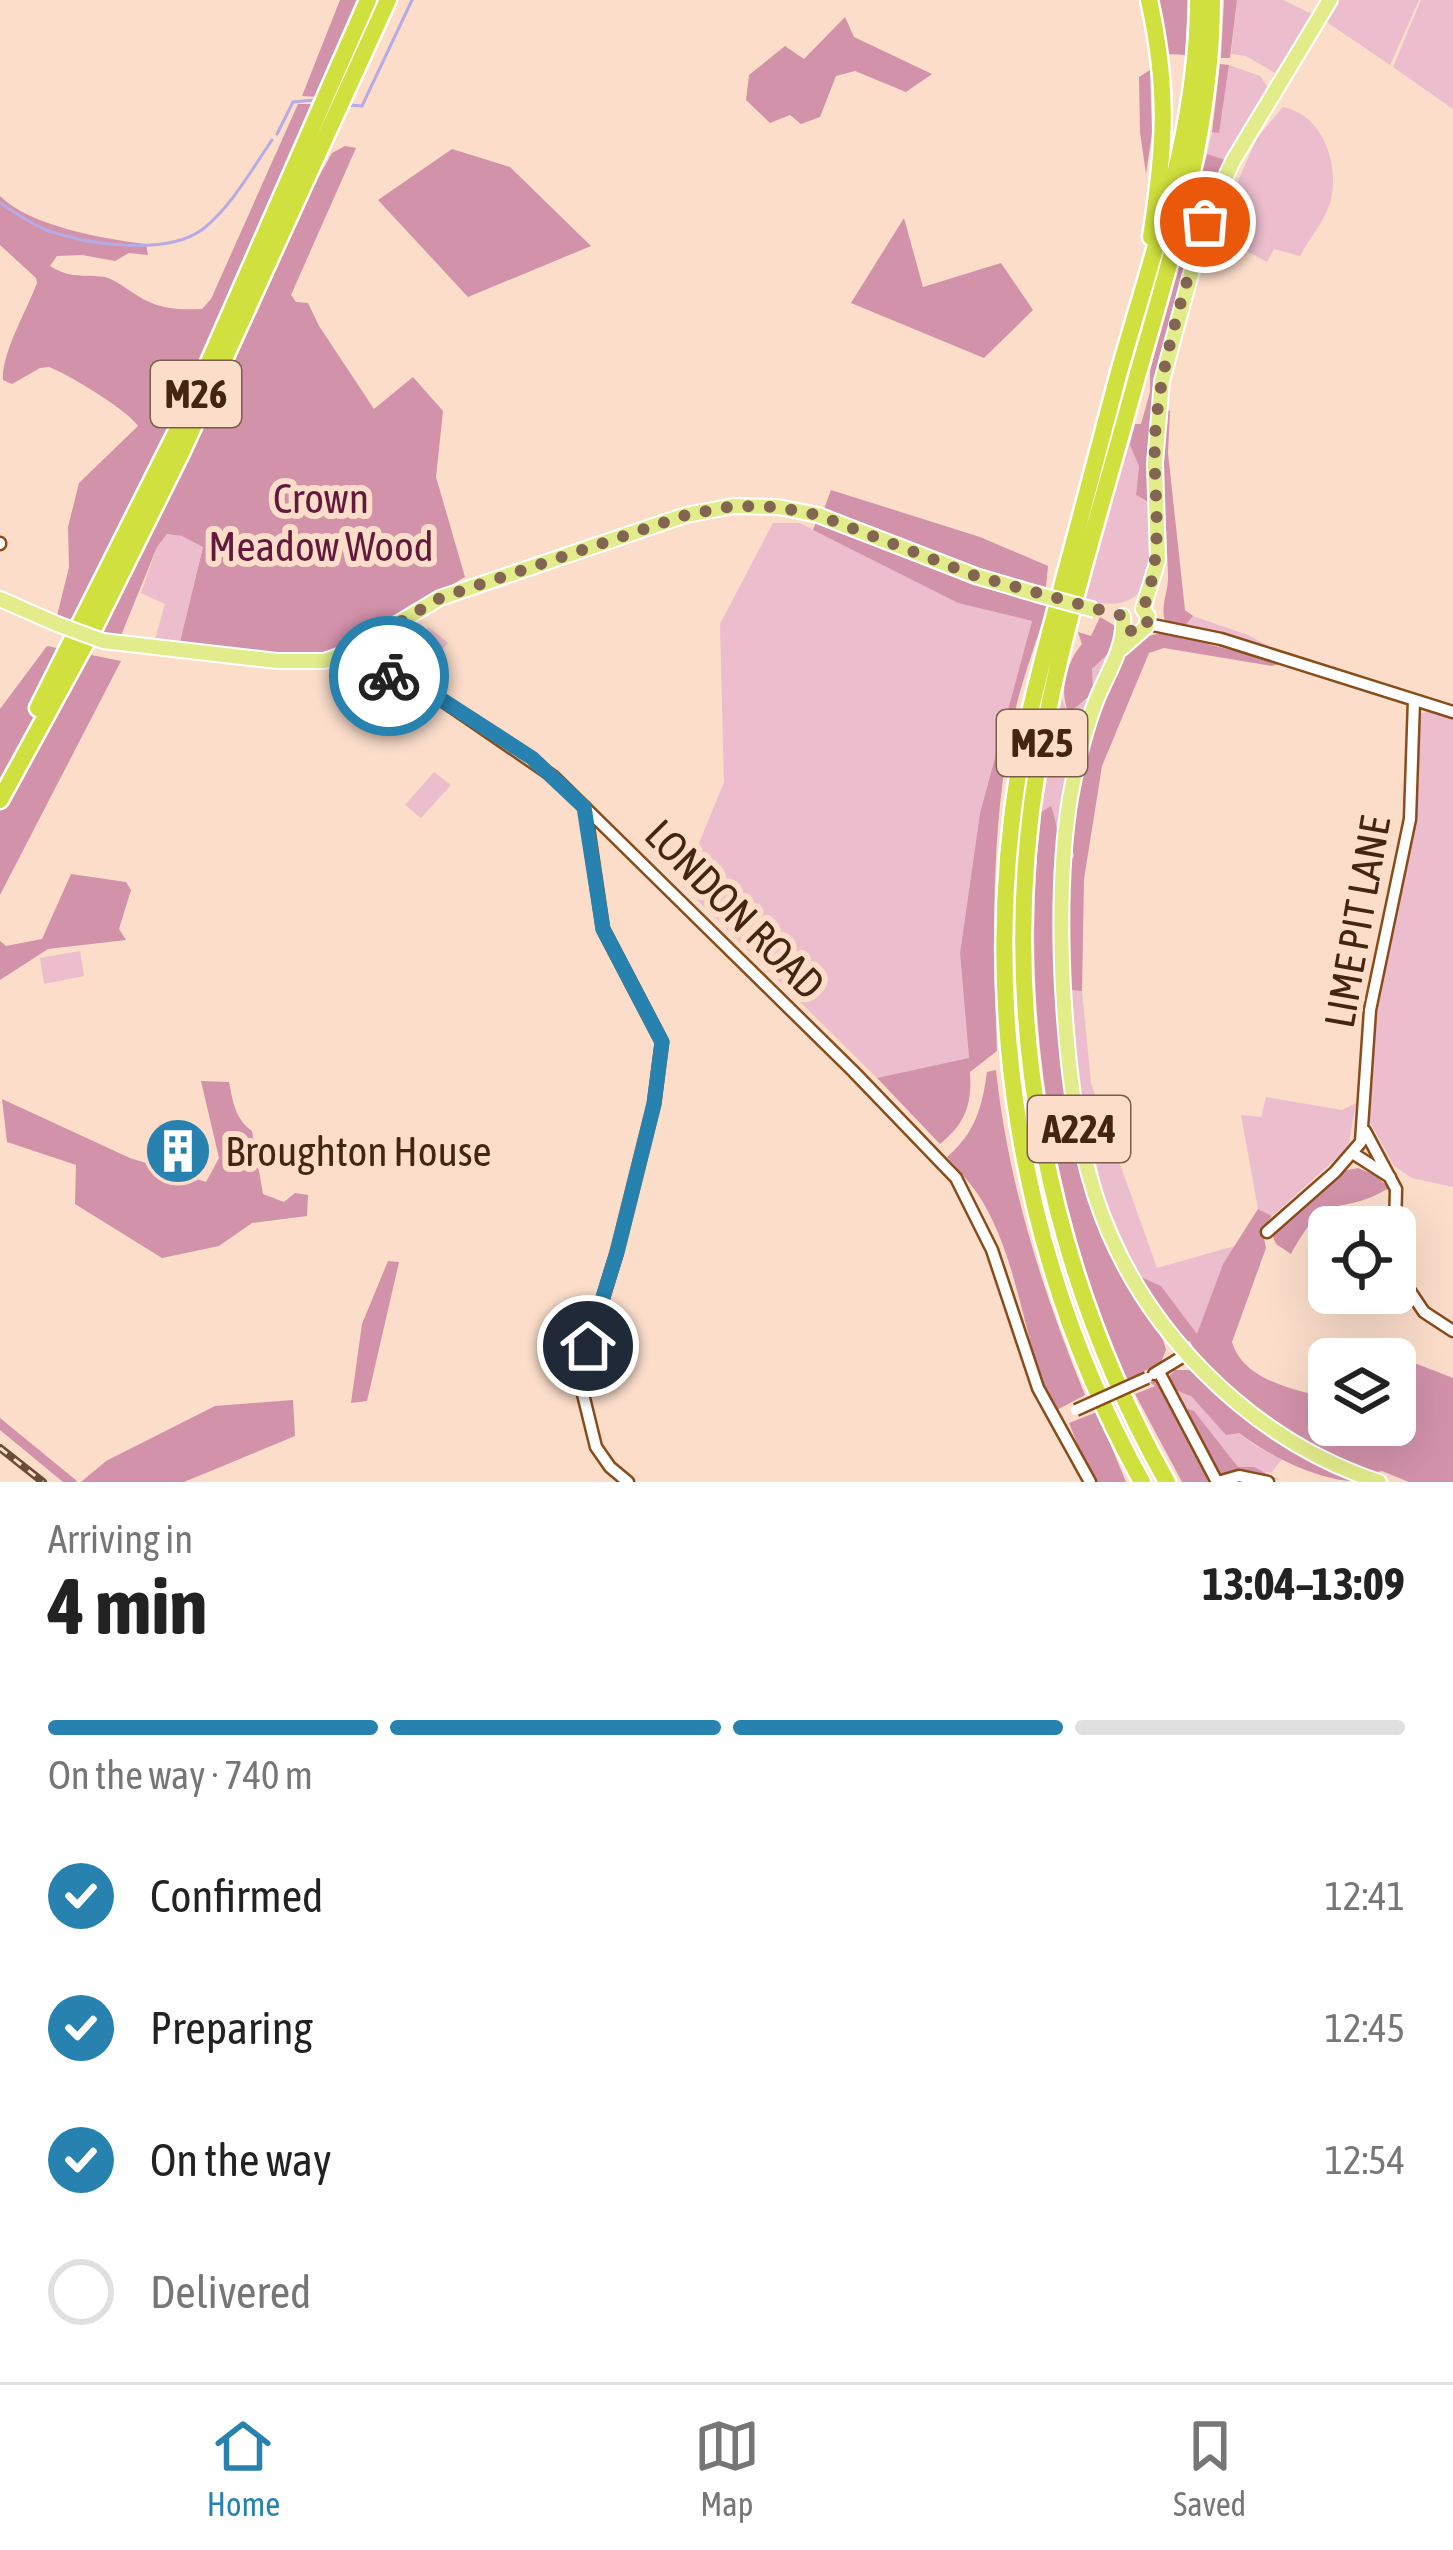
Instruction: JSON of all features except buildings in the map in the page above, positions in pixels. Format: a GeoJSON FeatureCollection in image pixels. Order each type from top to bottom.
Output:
{"type":"FeatureCollection","features":[{"type":"Feature","properties":{"kind":"highway","name":"M26"},"geometry":{"type":"LineString","coordinates":[[0,777],[191,403],[368,0]]}},
{"type":"Feature","properties":{"kind":"highway","name":"M26"},"geometry":{"type":"LineString","coordinates":[[0,800],[182,452],[388,0]]}},
{"type":"Feature","properties":{"kind":"highway","name":"M25"},"geometry":{"type":"LineString","coordinates":[[1144,285],[1166,116],[1149,0]]}},
{"type":"Feature","properties":{"kind":"highway","name":"M25"},"geometry":{"type":"LineString","coordinates":[[1142,1482],[1086,1366],[1047,1256],[1015,1105],[1004,970],[1007,859],[1022,750],[1041,663],[1170,202],[1189,118],[1198,0]]}},
{"type":"Feature","properties":{"kind":"highway","name":"M25"},"geometry":{"type":"LineString","coordinates":[[1167,1482],[1114,1377],[1063,1232],[1033,1082],[1023,929],[1027,848],[1044,733],[1070,620],[1194,166],[1208,80],[1212,0]]}},
{"type":"Feature","properties":{"kind":"main road"},"geometry":{"type":"LineString","coordinates":[[0,599],[104,641],[295,662],[324,661],[350,652],[440,598],[686,515],[734,506],[778,507],[818,515],[976,576],[1095,610],[1124,621],[1129,631],[1144,621],[1158,560],[1155,463],[1162,381],[1205,222],[1233,161],[1330,0]]}},
{"type":"Feature","properties":{"kind":"main road"},"geometry":{"type":"LineString","coordinates":[[1124,621],[1131,608],[1144,621]]}},
{"type":"Feature","properties":{"kind":"main road","name":"A224"},"geometry":{"type":"LineString","coordinates":[[1124,621],[1119,652],[1087,729],[1070,802],[1062,915],[1068,1053],[1096,1197],[1131,1275],[1187,1354],[1227,1394],[1270,1427],[1321,1457],[1379,1482]]}},
{"type":"Feature","properties":{"kind":"main road","name":"A224"},"geometry":{"type":"LineString","coordinates":[[1119,652],[1144,621]]}},
{"type":"Feature","properties":{"kind":"street"},"geometry":{"type":"LineString","coordinates":[[1144,621],[1238,644],[1453,712]]}},
{"type":"Feature","properties":{"kind":"street","name":"LONDON ROAD"},"geometry":{"type":"LineString","coordinates":[[350,652],[364,668],[430,692],[532,758],[956,1178],[981,1222],[1037,1388],[1090,1482]]}},
{"type":"Feature","properties":{"kind":"street","name":"LIME PIT LANE"},"geometry":{"type":"LineString","coordinates":[[1354,1154],[1363,1127],[1370,1010],[1410,819],[1414,700]]}},
{"type":"Feature","properties":{"kind":"street"},"geometry":{"type":"LineString","coordinates":[[584,807],[603,929],[662,1042],[654,1104],[588,1346],[582,1390],[596,1447],[628,1482]]}},
{"type":"Feature","properties":{"kind":"street"},"geometry":{"type":"LineString","coordinates":[[1363,1127],[1396,1189],[1396,1206]]}},
{"type":"Feature","properties":{"kind":"street"},"geometry":{"type":"LineString","coordinates":[[1267,1232],[1354,1154],[1390,1178]]}},
{"type":"Feature","properties":{"kind":"street"},"geometry":{"type":"LineString","coordinates":[[1416,1300],[1424,1312],[1453,1331]]}},
{"type":"Feature","properties":{"kind":"street"},"geometry":{"type":"LineString","coordinates":[[1054,1421],[1187,1354]]}},
{"type":"Feature","properties":{"kind":"street"},"geometry":{"type":"LineString","coordinates":[[1153,1375],[1218,1482],[1239,1476],[1268,1482]]}},
{"type":"Feature","properties":{"kind":"shaded area"},"geometry":{"type":"Polygon","coordinates":[[[1237,0],[1283,0],[1312,14],[1275,73],[1246,56],[1231,54],[1237,0]]]}},
{"type":"Feature","properties":{"kind":"shaded area"},"geometry":{"type":"Polygon","coordinates":[[[1337,0],[1419,0],[1390,65],[1325,21],[1337,0]]]}},
{"type":"Feature","properties":{"kind":"shaded area"},"geometry":{"type":"Polygon","coordinates":[[[1421,0],[1453,0],[1453,109],[1393,67],[1421,0]]]}},
{"type":"Feature","properties":{"kind":"shaded area"},"geometry":{"type":"Polygon","coordinates":[[[1229,65],[1260,76],[1270,90],[1226,160],[1207,154],[1212,132],[1219,132],[1229,65]]]}},
{"type":"Feature","properties":{"kind":"shaded area"},"geometry":{"type":"Polygon","coordinates":[[[1283,107],[1298,112],[1321,135],[1333,182],[1326,213],[1300,256],[1274,249],[1267,262],[1230,242],[1223,215],[1257,138],[1283,107]]]}},
{"type":"Feature","properties":{"kind":"shaded area"},"geometry":{"type":"Polygon","coordinates":[[[1135,424],[1136,495],[1152,504],[1151,563],[1139,593],[1126,601],[1108,604],[1084,599],[1135,424]]]}},
{"type":"Feature","properties":{"kind":"shaded area"},"geometry":{"type":"Polygon","coordinates":[[[773,523],[800,523],[958,603],[1032,621],[980,813],[960,953],[969,1059],[877,1078],[682,885],[724,782],[720,624],[773,523]]]}},
{"type":"Feature","properties":{"kind":"shaded area"},"geometry":{"type":"Polygon","coordinates":[[[167,534],[203,546],[179,646],[154,643],[165,604],[141,593],[157,547],[167,534]]]}},
{"type":"Feature","properties":{"kind":"shaded area"},"geometry":{"type":"Polygon","coordinates":[[[1193,616],[1248,635],[1284,654],[1184,627],[1193,616]]]}},
{"type":"Feature","properties":{"kind":"shaded area"},"geometry":{"type":"Polygon","coordinates":[[[429,627],[448,643],[424,671],[409,664],[417,650],[409,645],[429,627]]]}},
{"type":"Feature","properties":{"kind":"shaded area"},"geometry":{"type":"Polygon","coordinates":[[[1109,655],[1074,746],[1058,839],[1050,807],[1041,812],[1062,699],[1065,707],[1087,700],[1094,667],[1109,655]]]}},
{"type":"Feature","properties":{"kind":"shaded area"},"geometry":{"type":"Polygon","coordinates":[[[1432,709],[1453,717],[1453,1187],[1412,1178],[1394,1166],[1370,1122],[1378,998],[1418,801],[1419,715],[1432,709]]]}},
{"type":"Feature","properties":{"kind":"shaded area"},"geometry":{"type":"Polygon","coordinates":[[[434,772],[451,785],[421,818],[405,805],[434,772]]]}},
{"type":"Feature","properties":{"kind":"shaded area"},"geometry":{"type":"Polygon","coordinates":[[[80,951],[84,976],[44,984],[40,958],[80,951]]]}},
{"type":"Feature","properties":{"kind":"shaded area"},"geometry":{"type":"Polygon","coordinates":[[[1069,990],[1082,991],[1091,1083],[1157,1268],[1235,1246],[1223,1264],[1197,1335],[1161,1286],[1139,1276],[1105,1201],[1078,1083],[1069,990]]]}},
{"type":"Feature","properties":{"kind":"shaded area"},"geometry":{"type":"Polygon","coordinates":[[[1266,1097],[1342,1110],[1356,1103],[1348,1148],[1272,1216],[1258,1209],[1241,1115],[1261,1117],[1266,1097]]]}},
{"type":"Feature","properties":{"kind":"shaded area"},"geometry":{"type":"Polygon","coordinates":[[[1171,1388],[1282,1459],[1271,1473],[1238,1467],[1171,1388]]]}},
{"type":"Feature","properties":{"kind":"green space"},"geometry":{"type":"Polygon","coordinates":[[[340,0],[358,0],[318,97],[302,96],[340,0]]]}},
{"type":"Feature","properties":{"kind":"green space"},"geometry":{"type":"Polygon","coordinates":[[[1157,0],[1188,0],[1185,55],[1167,54],[1157,0]]]}},
{"type":"Feature","properties":{"kind":"green space"},"geometry":{"type":"Polygon","coordinates":[[[1224,0],[1237,0],[1230,58],[1221,58],[1224,0]]]}},
{"type":"Feature","properties":{"kind":"green space"},"geometry":{"type":"Polygon","coordinates":[[[845,17],[854,37],[932,74],[906,92],[855,71],[836,76],[820,117],[801,124],[790,115],[770,123],[746,100],[749,75],[785,46],[804,59],[845,17]]]}},
{"type":"Feature","properties":{"kind":"green space"},"geometry":{"type":"Polygon","coordinates":[[[1220,64],[1229,65],[1219,133],[1212,132],[1220,64]]]}},
{"type":"Feature","properties":{"kind":"green space"},"geometry":{"type":"Polygon","coordinates":[[[1150,70],[1152,134],[1146,174],[1139,77],[1150,70]]]}},
{"type":"Feature","properties":{"kind":"green space"},"geometry":{"type":"Polygon","coordinates":[[[298,104],[314,104],[203,359],[72,626],[56,620],[69,567],[68,527],[79,483],[138,426],[123,411],[49,367],[12,384],[3,380],[10,345],[37,283],[0,245],[0,196],[48,223],[146,244],[148,255],[129,253],[115,261],[57,256],[50,266],[57,270],[109,278],[161,306],[202,309],[211,299],[298,104]]]}},
{"type":"Feature","properties":{"kind":"green space","name":"Crown Meadow Wood"},"geometry":{"type":"Polygon","coordinates":[[[345,146],[356,148],[291,295],[296,302],[308,303],[374,409],[413,377],[443,411],[436,477],[465,577],[341,650],[313,655],[179,646],[203,547],[167,534],[157,547],[120,638],[102,632],[214,407],[314,185],[332,153],[345,146]]]}},
{"type":"Feature","properties":{"kind":"green space"},"geometry":{"type":"Polygon","coordinates":[[[452,149],[510,167],[591,246],[468,297],[378,200],[452,149]]]}},
{"type":"Feature","properties":{"kind":"green space"},"geometry":{"type":"Polygon","coordinates":[[[1207,154],[1226,160],[1154,403],[1152,504],[1136,495],[1139,466],[1130,445],[1150,392],[1150,371],[1207,154]]]}},
{"type":"Feature","properties":{"kind":"green space"},"geometry":{"type":"Polygon","coordinates":[[[904,218],[923,287],[1001,263],[1033,310],[984,358],[851,303],[904,218]]]}},
{"type":"Feature","properties":{"kind":"green space"},"geometry":{"type":"Polygon","coordinates":[[[1164,406],[1170,411],[1168,453],[1185,610],[1193,616],[1184,627],[1165,621],[1164,615],[1168,575],[1164,406]]]}},
{"type":"Feature","properties":{"kind":"green space"},"geometry":{"type":"Polygon","coordinates":[[[831,490],[980,537],[1048,566],[1046,587],[973,566],[824,509],[831,490]]]}},
{"type":"Feature","properties":{"kind":"green space"},"geometry":{"type":"Polygon","coordinates":[[[816,522],[973,585],[1048,605],[1016,706],[1000,802],[994,927],[997,1051],[970,1072],[966,1112],[940,1144],[877,1078],[969,1058],[960,953],[980,813],[1032,621],[958,603],[813,530],[816,522]]]}},
{"type":"Feature","properties":{"kind":"green space"},"geometry":{"type":"Polygon","coordinates":[[[1100,617],[1117,627],[1113,649],[1092,669],[1093,693],[1069,713],[1064,686],[1082,644],[1078,632],[1091,636],[1100,617]]]}},
{"type":"Feature","properties":{"kind":"green space"},"geometry":{"type":"Polygon","coordinates":[[[1165,633],[1282,663],[1272,666],[1164,648],[1149,653],[1102,766],[1084,879],[1082,991],[1069,990],[1071,847],[1091,736],[1124,656],[1141,639],[1165,633]]]}},
{"type":"Feature","properties":{"kind":"green space"},"geometry":{"type":"Polygon","coordinates":[[[47,646],[121,661],[0,895],[0,709],[47,646]]]}},
{"type":"Feature","properties":{"kind":"green space"},"geometry":{"type":"Polygon","coordinates":[[[1051,806],[1059,856],[1057,1018],[1075,1143],[1102,1230],[1166,1350],[1161,1362],[1126,1381],[1078,1243],[1047,1101],[1034,956],[1041,812],[1051,806]]]}},
{"type":"Feature","properties":{"kind":"green space"},"geometry":{"type":"Polygon","coordinates":[[[71,874],[126,882],[131,890],[119,929],[126,940],[48,949],[0,980],[0,941],[6,946],[42,939],[71,874]]]}},
{"type":"Feature","properties":{"kind":"green space"},"geometry":{"type":"Polygon","coordinates":[[[996,1070],[1009,1154],[1029,1236],[1085,1395],[1055,1411],[1003,1244],[977,1193],[947,1157],[971,1129],[987,1072],[996,1070]]]}},
{"type":"Feature","properties":{"kind":"green space"},"geometry":{"type":"Polygon","coordinates":[[[201,1081],[229,1082],[238,1115],[252,1131],[263,1194],[284,1202],[295,1193],[308,1195],[307,1216],[252,1223],[219,1246],[162,1258],[75,1204],[76,1165],[7,1142],[2,1099],[130,1158],[206,1182],[219,1158],[201,1081]]]}},
{"type":"Feature","properties":{"kind":"green space"},"geometry":{"type":"Polygon","coordinates":[[[1358,1168],[1389,1188],[1338,1206],[1308,1206],[1308,1228],[1291,1254],[1276,1244],[1272,1234],[1342,1171],[1358,1168]]]}},
{"type":"Feature","properties":{"kind":"green space"},"geometry":{"type":"Polygon","coordinates":[[[1258,1209],[1272,1216],[1262,1229],[1266,1248],[1232,1342],[1258,1374],[1308,1393],[1308,1441],[1221,1381],[1190,1341],[1186,1344],[1139,1276],[1161,1286],[1197,1334],[1223,1264],[1258,1209]]]}},
{"type":"Feature","properties":{"kind":"green space"},"geometry":{"type":"Polygon","coordinates":[[[388,1261],[399,1262],[367,1401],[351,1403],[362,1324],[388,1261]]]}},
{"type":"Feature","properties":{"kind":"green space"},"geometry":{"type":"Polygon","coordinates":[[[1416,1364],[1453,1378],[1453,1482],[1409,1482],[1382,1471],[1373,1473],[1316,1446],[1416,1446],[1416,1364]]]}},
{"type":"Feature","properties":{"kind":"green space"},"geometry":{"type":"Polygon","coordinates":[[[1175,1370],[1190,1370],[1363,1482],[1314,1473],[1239,1433],[1226,1435],[1192,1397],[1171,1388],[1170,1375],[1175,1370]]]}},
{"type":"Feature","properties":{"kind":"green space"},"geometry":{"type":"Polygon","coordinates":[[[1156,1381],[1213,1482],[1182,1482],[1135,1394],[1155,1386],[1149,1382],[1156,1381]]]}},
{"type":"Feature","properties":{"kind":"green space"},"geometry":{"type":"Polygon","coordinates":[[[293,1400],[295,1436],[184,1482],[81,1482],[106,1461],[215,1406],[293,1400]]]}},
{"type":"Feature","properties":{"kind":"green space"},"geometry":{"type":"Polygon","coordinates":[[[1182,1407],[1194,1411],[1238,1467],[1254,1467],[1279,1480],[1242,1470],[1215,1472],[1182,1407]]]}},
{"type":"Feature","properties":{"kind":"green space"},"geometry":{"type":"Polygon","coordinates":[[[1097,1412],[1126,1482],[1095,1482],[1090,1476],[1069,1423],[1097,1412]]]}},
{"type":"Feature","properties":{"kind":"green space"},"geometry":{"type":"Polygon","coordinates":[[[0,1418],[77,1481],[63,1482],[0,1430],[0,1418]]]}},
{"type":"Feature","properties":{"kind":"waterway"},"geometry":{"type":"LineString","coordinates":[[349,105],[362,106],[412,0]]}},
{"type":"Feature","properties":{"kind":"waterway"},"geometry":{"type":"LineString","coordinates":[[277,134],[293,102],[315,100]]}},
{"type":"Feature","properties":{"kind":"waterway"},"geometry":{"type":"LineString","coordinates":[[0,203],[66,236],[106,244],[170,243],[203,229],[223,210],[272,140]]}},
{"type":"Feature","properties":{"kind":"railway"},"geometry":{"type":"LineString","coordinates":[[0,1448],[43,1482]]}},
{"type":"Feature","properties":{"kind":"way so far"},"geometry":{"type":"LineString","coordinates":[[389,676],[364,668],[350,652],[440,598],[686,515],[734,506],[778,507],[818,515],[976,576],[1123,616],[1129,631],[1144,630],[1148,616],[1143,609],[1158,560],[1155,463],[1162,381],[1205,222]]}},
{"type":"Feature","properties":{"kind":"place","name":"Broughton House"},"geometry":{"type":"Point","coordinates":[178,1151]}},
{"type":"Feature","properties":{"kind":"route"},"geometry":{"type":"LineString","coordinates":[[389,676],[430,692],[532,758],[584,807],[603,929],[662,1042],[654,1104],[588,1346]]}}]}
